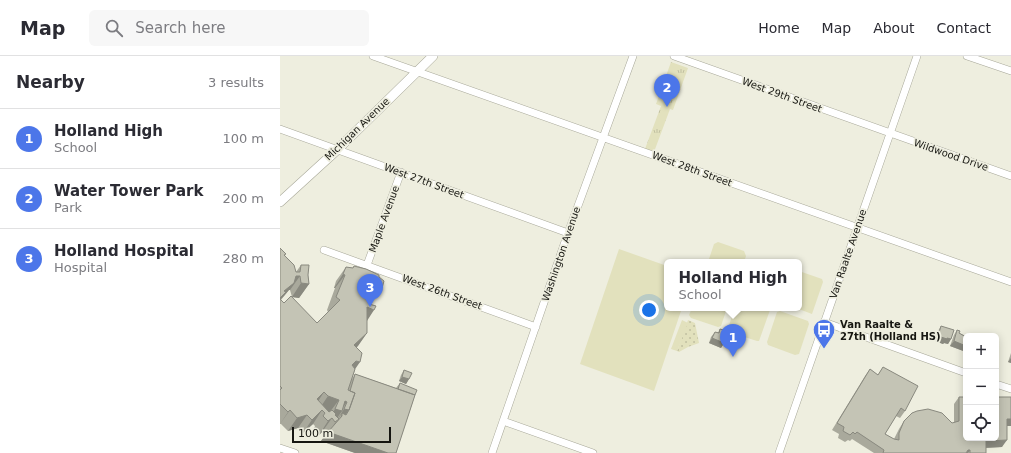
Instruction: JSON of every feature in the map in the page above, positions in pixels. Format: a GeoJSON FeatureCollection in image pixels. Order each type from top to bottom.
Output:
{"type":"FeatureCollection","features":[{"type":"Feature","properties":{"kind":"main road","name":"Michigan Avenue"},"geometry":{"type":"LineString","coordinates":[[280,202],[337,150],[433,56]]}},
{"type":"Feature","properties":{"kind":"street","name":"West 28th Street"},"geometry":{"type":"LineString","coordinates":[[373,56],[1011,282]]}},
{"type":"Feature","properties":{"kind":"street","name":"Washington Avenue"},"geometry":{"type":"LineString","coordinates":[[492,453],[568,233],[633,56]]}},
{"type":"Feature","properties":{"kind":"street","name":"West 29th Street"},"geometry":{"type":"LineString","coordinates":[[674,56],[890,134]]}},
{"type":"Feature","properties":{"kind":"street","name":"Van Raalte Avenue"},"geometry":{"type":"LineString","coordinates":[[779,453],[917,56]]}},
{"type":"Feature","properties":{"kind":"street"},"geometry":{"type":"LineString","coordinates":[[967,56],[1011,71]]}},
{"type":"Feature","properties":{"kind":"street","name":"West 27th Street"},"geometry":{"type":"LineString","coordinates":[[280,129],[568,233]]}},
{"type":"Feature","properties":{"kind":"street","name":"Wildwood Drive"},"geometry":{"type":"LineString","coordinates":[[890,134],[1011,176]]}},
{"type":"Feature","properties":{"kind":"street","name":"Maple Avenue"},"geometry":{"type":"LineString","coordinates":[[367,265],[401,172]]}},
{"type":"Feature","properties":{"kind":"street","name":"West 26th Street"},"geometry":{"type":"LineString","coordinates":[[324,250],[536,327]]}},
{"type":"Feature","properties":{"kind":"street"},"geometry":{"type":"LineString","coordinates":[[824,322],[963,372]]}},
{"type":"Feature","properties":{"kind":"street"},"geometry":{"type":"LineString","coordinates":[[999,385],[1011,389]]}},
{"type":"Feature","properties":{"kind":"street"},"geometry":{"type":"LineString","coordinates":[[503,421],[593,453]]}},
{"type":"Feature","properties":{"kind":"street"},"geometry":{"type":"LineString","coordinates":[[280,448],[295,453]]}},
{"type":"Feature","properties":{"kind":"green space"},"geometry":{"type":"Polygon","coordinates":[[[671,62],[688,68],[673,110],[670,109],[654,152],[645,149],[661,106],[656,104],[671,62]]]}},
{"type":"Feature","properties":{"kind":"green space"},"geometry":{"type":"Polygon","coordinates":[[[718,242],[744,251],[746,256],[745,259],[709,259],[714,244],[718,242]]]}},
{"type":"Feature","properties":{"kind":"green space"},"geometry":{"type":"Polygon","coordinates":[[[619,249],[664,265],[664,311],[681,311],[654,391],[580,364],[619,249]]]}},
{"type":"Feature","properties":{"kind":"green space"},"geometry":{"type":"Polygon","coordinates":[[[802,272],[822,279],[823,282],[812,314],[802,310],[802,272]]]}},
{"type":"Feature","properties":{"kind":"green space"},"geometry":{"type":"Polygon","coordinates":[[[691,311],[726,311],[721,326],[718,327],[691,318],[689,315],[691,311]]]}},
{"type":"Feature","properties":{"kind":"green space"},"geometry":{"type":"Polygon","coordinates":[[[734,311],[770,311],[759,341],[729,332],[728,328],[734,311]]]}},
{"type":"Feature","properties":{"kind":"green space"},"geometry":{"type":"Polygon","coordinates":[[[780,311],[808,321],[809,324],[799,354],[795,355],[768,345],[767,342],[777,312],[780,311]]]}},
{"type":"Feature","properties":{"kind":"green space"},"geometry":{"type":"Polygon","coordinates":[[[682,320],[688,323],[677,351],[671,349],[682,320]]]}},
{"type":"Feature","properties":{"kind":"green space"},"geometry":{"type":"Polygon","coordinates":[[[688,320],[695,323],[699,343],[679,352],[677,351],[688,320]]]}},
{"type":"Feature","properties":{"kind":"building"},"geometry":{"type":"Polygon","coordinates":[[[280,248],[286,254],[284,255],[294,265],[296,272],[300,272],[301,265],[309,265],[309,284],[301,283],[300,276],[296,276],[294,283],[284,291],[286,292],[280,298],[280,248]]]}},
{"type":"Feature","properties":{"kind":"building"},"geometry":{"type":"Polygon","coordinates":[[[354,266],[366,269],[379,275],[379,277],[384,281],[382,288],[369,304],[376,306],[374,310],[367,307],[367,333],[354,345],[362,353],[360,362],[356,361],[352,365],[355,369],[348,390],[355,393],[349,410],[344,409],[347,402],[345,401],[342,411],[335,409],[339,400],[328,396],[324,392],[317,399],[329,412],[332,410],[339,419],[335,422],[332,418],[328,421],[323,416],[325,413],[322,410],[312,420],[307,415],[297,418],[290,410],[288,412],[280,404],[280,390],[282,388],[280,386],[280,299],[284,303],[291,296],[317,323],[340,300],[336,297],[345,275],[343,274],[346,267],[353,268],[354,266]]]}},
{"type":"Feature","properties":{"kind":"building"},"geometry":{"type":"Polygon","coordinates":[[[941,326],[954,330],[951,339],[938,336],[941,326]]]}},
{"type":"Feature","properties":{"kind":"building"},"geometry":{"type":"Polygon","coordinates":[[[720,329],[731,334],[729,339],[726,338],[724,343],[712,338],[715,332],[719,333],[720,329]]]}},
{"type":"Feature","properties":{"kind":"building"},"geometry":{"type":"Polygon","coordinates":[[[957,330],[960,331],[959,333],[963,335],[963,345],[954,341],[957,330]]]}},
{"type":"Feature","properties":{"kind":"building"},"geometry":{"type":"Polygon","coordinates":[[[883,367],[918,386],[905,411],[901,408],[885,434],[899,440],[899,433],[904,421],[912,413],[928,409],[942,413],[952,423],[959,421],[959,397],[963,397],[963,441],[986,441],[986,453],[970,453],[970,450],[968,450],[966,453],[883,453],[884,450],[857,432],[855,434],[853,432],[850,435],[843,431],[844,427],[837,423],[870,369],[878,375],[883,367]]]}},
{"type":"Feature","properties":{"kind":"building"},"geometry":{"type":"Polygon","coordinates":[[[404,370],[412,373],[409,379],[402,377],[404,370]]]}},
{"type":"Feature","properties":{"kind":"building"},"geometry":{"type":"Polygon","coordinates":[[[355,374],[415,395],[396,453],[388,453],[328,432],[342,416],[342,413],[346,415],[349,410],[355,393],[350,391],[355,374]]]}},
{"type":"Feature","properties":{"kind":"building"},"geometry":{"type":"Polygon","coordinates":[[[400,383],[417,390],[415,395],[398,389],[400,383]]]}},
{"type":"Feature","properties":{"kind":"building"},"geometry":{"type":"Polygon","coordinates":[[[999,397],[1011,397],[1011,419],[1007,419],[1007,440],[999,440],[999,397]]]}},
{"type":"Feature","properties":{"kind":"place","name":"Water Tower Park"},"geometry":{"type":"Point","coordinates":[667,107]}},
{"type":"Feature","properties":{"kind":"place","name":"Holland Hospital"},"geometry":{"type":"Point","coordinates":[370,307]}},
{"type":"Feature","properties":{"kind":"place","name":"Van Raalte & 27th (Holland HS)"},"geometry":{"type":"Point","coordinates":[824,350]}},
{"type":"Feature","properties":{"kind":"place","name":"Holland High"},"geometry":{"type":"Point","coordinates":[733,357]}}]}
